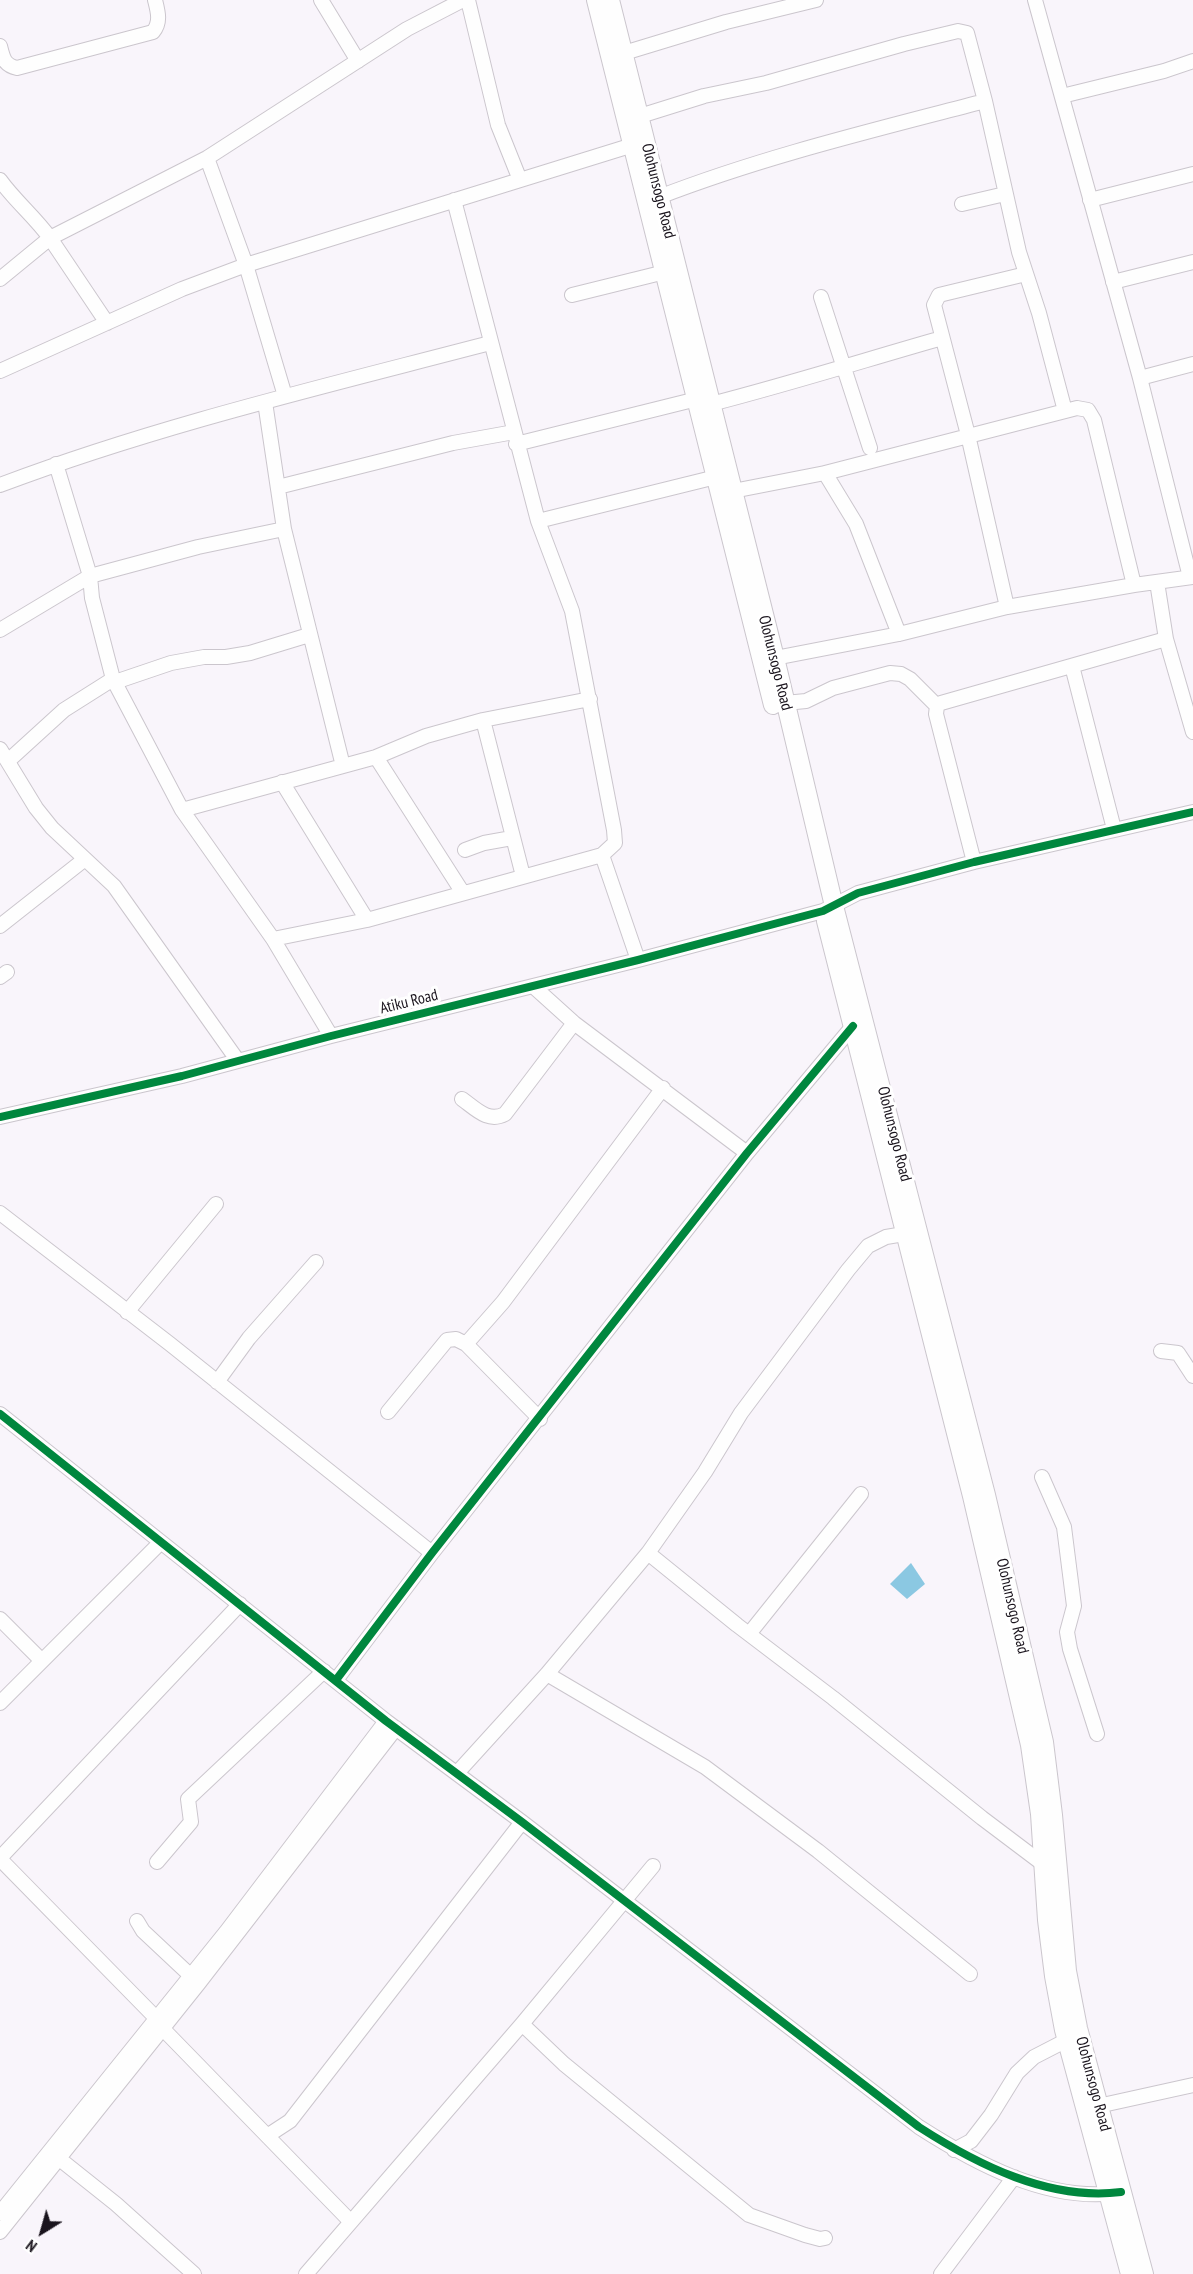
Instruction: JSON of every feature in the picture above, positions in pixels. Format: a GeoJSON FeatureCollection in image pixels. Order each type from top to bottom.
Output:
{"type":"FeatureCollection","features":[{"type":"Feature","properties":{"kind":"main road","name":"Olohunsogo Road"},"geometry":{"type":"LineString","coordinates":[[596,0],[664,272],[733,491],[775,658],[853,1026],[904,1234],[1011,1630],[1044,1742],[1067,1971],[1078,2028],[1098,2106],[1130,2274]]}},
{"type":"Feature","properties":{"kind":"main road","name":"Olohunsogo Road"},"geometry":{"type":"LineString","coordinates":[[610,0],[659,197],[704,402],[716,477],[816,876],[829,908],[986,1495],[1011,1630],[1040,1814],[1054,1976],[1067,2040],[1114,2193],[1144,2274]]}},
{"type":"Feature","properties":{"kind":"street"},"geometry":{"type":"LineString","coordinates":[[0,46],[4,60],[9,66],[17,68],[153,32],[158,26],[159,16],[155,0]]}},
{"type":"Feature","properties":{"kind":"street"},"geometry":{"type":"LineString","coordinates":[[321,0],[358,61]]}},
{"type":"Feature","properties":{"kind":"street"},"geometry":{"type":"LineString","coordinates":[[0,279],[50,238],[207,158],[407,29],[463,0]]}},
{"type":"Feature","properties":{"kind":"street"},"geometry":{"type":"LineString","coordinates":[[468,0],[498,124],[520,180]]}},
{"type":"Feature","properties":{"kind":"street"},"geometry":{"type":"LineString","coordinates":[[624,53],[726,22],[816,0]]}},
{"type":"Feature","properties":{"kind":"street"},"geometry":{"type":"LineString","coordinates":[[775,658],[899,634],[1007,607],[1192,577],[1140,378],[1035,0]]}},
{"type":"Feature","properties":{"kind":"street"},"geometry":{"type":"LineString","coordinates":[[640,116],[704,96],[766,83],[957,31],[967,33],[985,101],[1005,194],[1065,411]]}},
{"type":"Feature","properties":{"kind":"street"},"geometry":{"type":"LineString","coordinates":[[1062,96],[1193,62]]}},
{"type":"Feature","properties":{"kind":"street"},"geometry":{"type":"LineString","coordinates":[[659,197],[717,174],[856,134],[985,101]]}},
{"type":"Feature","properties":{"kind":"street"},"geometry":{"type":"LineString","coordinates":[[0,371],[182,289],[246,266],[633,145]]}},
{"type":"Feature","properties":{"kind":"street"},"geometry":{"type":"LineString","coordinates":[[207,158],[246,266],[285,396]]}},
{"type":"Feature","properties":{"kind":"street"},"geometry":{"type":"LineString","coordinates":[[1090,200],[1193,174]]}},
{"type":"Feature","properties":{"kind":"street"},"geometry":{"type":"LineString","coordinates":[[0,180],[10,195],[34,216],[107,323]]}},
{"type":"Feature","properties":{"kind":"street"},"geometry":{"type":"LineString","coordinates":[[962,204],[1005,194]]}},
{"type":"Feature","properties":{"kind":"street"},"geometry":{"type":"LineString","coordinates":[[273,939],[368,920],[602,855],[615,843],[572,611],[538,521],[454,200]]}},
{"type":"Feature","properties":{"kind":"street"},"geometry":{"type":"LineString","coordinates":[[1113,282],[1193,262]]}},
{"type":"Feature","properties":{"kind":"street"},"geometry":{"type":"LineString","coordinates":[[572,295],[664,272]]}},
{"type":"Feature","properties":{"kind":"street"},"geometry":{"type":"LineString","coordinates":[[1007,607],[968,435],[934,305],[939,295],[1026,274]]}},
{"type":"Feature","properties":{"kind":"street"},"geometry":{"type":"LineString","coordinates":[[821,297],[870,448]]}},
{"type":"Feature","properties":{"kind":"street"},"geometry":{"type":"LineString","coordinates":[[278,487],[453,443],[515,438],[704,402],[804,380],[843,366],[942,338]]}},
{"type":"Feature","properties":{"kind":"street"},"geometry":{"type":"LineString","coordinates":[[0,485],[56,464],[264,402],[490,342]]}},
{"type":"Feature","properties":{"kind":"street"},"geometry":{"type":"LineString","coordinates":[[1140,378],[1193,364]]}},
{"type":"Feature","properties":{"kind":"street"},"geometry":{"type":"LineString","coordinates":[[264,402],[284,529],[343,766]]}},
{"type":"Feature","properties":{"kind":"street"},"geometry":{"type":"LineString","coordinates":[[733,491],[825,472],[1077,408],[1088,410],[1094,420],[1134,585]]}},
{"type":"Feature","properties":{"kind":"street"},"geometry":{"type":"LineString","coordinates":[[56,464],[90,576],[92,598],[114,681],[182,810],[273,939],[331,1035]]}},
{"type":"Feature","properties":{"kind":"street"},"geometry":{"type":"LineString","coordinates":[[825,472],[856,524],[899,634]]}},
{"type":"Feature","properties":{"kind":"street"},"geometry":{"type":"LineString","coordinates":[[538,521],[716,477]]}},
{"type":"Feature","properties":{"kind":"street"},"geometry":{"type":"LineString","coordinates":[[0,630],[90,576],[198,547],[284,529]]}},
{"type":"Feature","properties":{"kind":"street"},"geometry":{"type":"LineString","coordinates":[[1157,582],[1166,639],[1193,732]]}},
{"type":"Feature","properties":{"kind":"street"},"geometry":{"type":"LineString","coordinates":[[238,1061],[114,886],[46,822],[4,755],[64,710],[114,681],[171,663],[204,657],[226,657],[250,653],[309,635]]}},
{"type":"Feature","properties":{"kind":"street"},"geometry":{"type":"LineString","coordinates":[[975,862],[936,714],[937,706],[1166,639]]}},
{"type":"Feature","properties":{"kind":"street"},"geometry":{"type":"LineString","coordinates":[[1072,666],[1114,829]]}},
{"type":"Feature","properties":{"kind":"street"},"geometry":{"type":"LineString","coordinates":[[785,703],[806,701],[833,688],[890,673],[901,674],[910,679],[937,706]]}},
{"type":"Feature","properties":{"kind":"street"},"geometry":{"type":"LineString","coordinates":[[182,810],[376,757],[426,736],[483,720],[590,699]]}},
{"type":"Feature","properties":{"kind":"street"},"geometry":{"type":"LineString","coordinates":[[483,720],[523,876]]}},
{"type":"Feature","properties":{"kind":"street"},"geometry":{"type":"LineString","coordinates":[[376,757],[463,893]]}},
{"type":"Feature","properties":{"kind":"street"},"geometry":{"type":"LineString","coordinates":[[282,782],[368,920]]}},
{"type":"Feature","properties":{"kind":"street","name":"Atiku Road"},"geometry":{"type":"LineString","coordinates":[[0,1117],[188,1074],[331,1035],[638,960],[829,908],[858,893],[975,862],[1193,812]]}},
{"type":"Feature","properties":{"kind":"street"},"geometry":{"type":"LineString","coordinates":[[465,850],[484,843],[512,838]]}},
{"type":"Feature","properties":{"kind":"street"},"geometry":{"type":"LineString","coordinates":[[602,855],[638,960]]}},
{"type":"Feature","properties":{"kind":"street"},"geometry":{"type":"LineString","coordinates":[[0,926],[85,859]]}},
{"type":"Feature","properties":{"kind":"street"},"geometry":{"type":"LineString","coordinates":[[533,986],[574,1023],[747,1153]]}},
{"type":"Feature","properties":{"kind":"street"},"geometry":{"type":"LineString","coordinates":[[462,1099],[487,1117],[497,1118],[505,1114],[574,1023]]}},
{"type":"Feature","properties":{"kind":"street"},"geometry":{"type":"LineString","coordinates":[[336,1680],[432,1553],[540,1419],[747,1153],[853,1026]]}},
{"type":"Feature","properties":{"kind":"street"},"geometry":{"type":"LineString","coordinates":[[466,1344],[503,1302],[663,1088]]}},
{"type":"Feature","properties":{"kind":"street"},"geometry":{"type":"LineString","coordinates":[[127,1312],[216,1204]]}},
{"type":"Feature","properties":{"kind":"street"},"geometry":{"type":"LineString","coordinates":[[0,1213],[432,1553]]}},
{"type":"Feature","properties":{"kind":"street"},"geometry":{"type":"LineString","coordinates":[[457,1773],[547,1674],[648,1553],[705,1472],[741,1413],[848,1270],[868,1246],[886,1237],[904,1234]]}},
{"type":"Feature","properties":{"kind":"street"},"geometry":{"type":"LineString","coordinates":[[217,1382],[249,1338],[315,1262]]}},
{"type":"Feature","properties":{"kind":"street"},"geometry":{"type":"LineString","coordinates":[[388,1412],[447,1340],[456,1339],[466,1344],[540,1419]]}},
{"type":"Feature","properties":{"kind":"street"},"geometry":{"type":"LineString","coordinates":[[1161,1351],[1178,1353],[1193,1376]]}},
{"type":"Feature","properties":{"kind":"street"},"geometry":{"type":"LineString","coordinates":[[0,1414],[391,1724],[919,2127],[954,2150],[1014,2177],[1050,2188],[1091,2195],[1114,2193]]}},
{"type":"Feature","properties":{"kind":"street"},"geometry":{"type":"LineString","coordinates":[[1042,1477],[1064,1527],[1074,1606],[1067,1632],[1097,1734]]}},
{"type":"Feature","properties":{"kind":"street"},"geometry":{"type":"LineString","coordinates":[[749,1634],[861,1494]]}},
{"type":"Feature","properties":{"kind":"street"},"geometry":{"type":"LineString","coordinates":[[0,1703],[160,1543]]}},
{"type":"Feature","properties":{"kind":"street"},"geometry":{"type":"LineString","coordinates":[[648,1553],[1043,1864]]}},
{"type":"Feature","properties":{"kind":"street"},"geometry":{"type":"LineString","coordinates":[[240,1604],[0,1859],[351,2222]]}},
{"type":"Feature","properties":{"kind":"street"},"geometry":{"type":"LineString","coordinates":[[0,1619],[41,1660]]}},
{"type":"Feature","properties":{"kind":"street"},"geometry":{"type":"LineString","coordinates":[[157,1862],[190,1822],[188,1799],[324,1671]]}},
{"type":"Feature","properties":{"kind":"street"},"geometry":{"type":"LineString","coordinates":[[547,1674],[713,1773],[818,1851],[970,1974]]}},
{"type":"Feature","properties":{"kind":"street"},"geometry":{"type":"LineString","coordinates":[[160,2024],[191,1976],[391,1724]]}},
{"type":"Feature","properties":{"kind":"street"},"geometry":{"type":"LineString","coordinates":[[0,2232],[54,2155],[160,2024],[391,1724]]}},
{"type":"Feature","properties":{"kind":"street"},"geometry":{"type":"LineString","coordinates":[[267,2136],[290,2121],[522,1822]]}},
{"type":"Feature","properties":{"kind":"street"},"geometry":{"type":"LineString","coordinates":[[306,2274],[522,2024],[653,1866]]}},
{"type":"Feature","properties":{"kind":"street"},"geometry":{"type":"LineString","coordinates":[[137,1921],[143,1931],[191,1976]]}},
{"type":"Feature","properties":{"kind":"street"},"geometry":{"type":"LineString","coordinates":[[522,2024],[573,2072],[749,2215],[805,2235],[825,2238]]}},
{"type":"Feature","properties":{"kind":"street"},"geometry":{"type":"LineString","coordinates":[[954,2150],[970,2140],[991,2115],[1017,2073],[1034,2057],[1067,2040]]}},
{"type":"Feature","properties":{"kind":"street"},"geometry":{"type":"LineString","coordinates":[[1098,2106],[1193,2085]]}},
{"type":"Feature","properties":{"kind":"street"},"geometry":{"type":"LineString","coordinates":[[281,2149],[290,2121]]}},
{"type":"Feature","properties":{"kind":"street"},"geometry":{"type":"LineString","coordinates":[[2,2205],[54,2155]]}},
{"type":"Feature","properties":{"kind":"street"},"geometry":{"type":"LineString","coordinates":[[54,2155],[116,2204],[194,2274]]}},
{"type":"Feature","properties":{"kind":"street"},"geometry":{"type":"LineString","coordinates":[[941,2274],[1014,2177]]}},
{"type":"Feature","properties":{"kind":"water"},"geometry":{"type":"Polygon","coordinates":[[[911,1563],[925,1584],[907,1599],[890,1584],[911,1563]]]}},
{"type":"Feature","properties":{"kind":"cycle path"},"geometry":{"type":"LineString","coordinates":[[0,1117],[182,1076],[331,1036],[638,960],[823,911],[858,893],[974,862],[1193,812]]}},
{"type":"Feature","properties":{"kind":"cycle path"},"geometry":{"type":"LineString","coordinates":[[336,1680],[432,1553],[747,1153],[853,1026]]}},
{"type":"Feature","properties":{"kind":"cycle path"},"geometry":{"type":"LineString","coordinates":[[0,1414],[386,1721],[522,1822],[919,2127],[965,2154],[1015,2177],[1067,2191],[1121,2192]]}}]}
